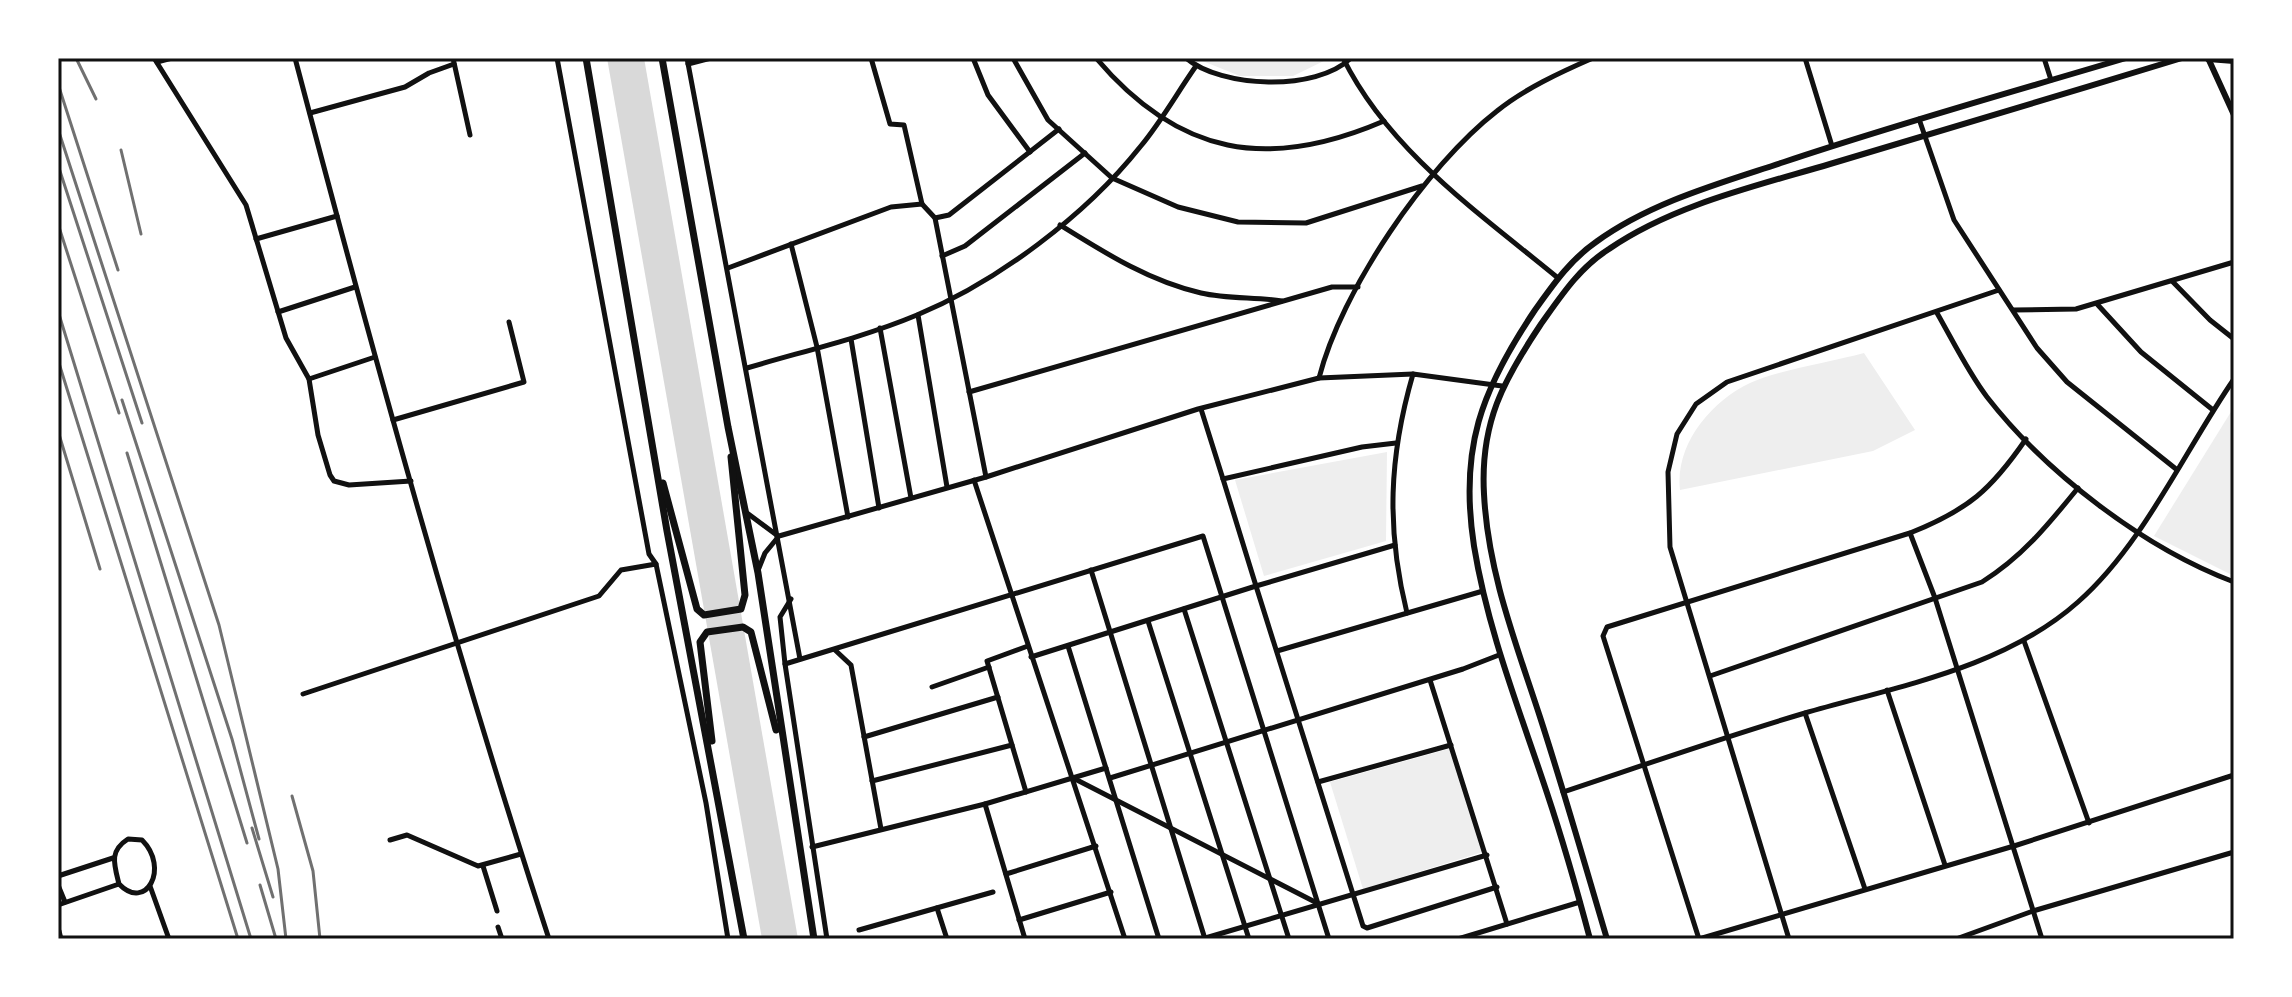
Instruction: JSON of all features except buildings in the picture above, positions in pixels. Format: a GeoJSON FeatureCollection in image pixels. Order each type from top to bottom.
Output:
{"type":"FeatureCollection","features":[{"type":"Feature","properties":{"kind":"main road"},"geometry":{"type":"LineString","coordinates":[[584,58],[744,939]]}},
{"type":"Feature","properties":{"kind":"main road"},"geometry":{"type":"LineString","coordinates":[[664,58],[728,427],[758,573],[814,939]]}},
{"type":"Feature","properties":{"kind":"main road"},"geometry":{"type":"LineString","coordinates":[[650,434],[694,605],[704,615],[741,609],[745,595],[728,427]]}},
{"type":"Feature","properties":{"kind":"main road"},"geometry":{"type":"LineString","coordinates":[[718,790],[700,642],[707,632],[743,627],[754,637],[788,782]]}},
{"type":"Feature","properties":{"kind":"main road"},"geometry":{"type":"LineString","coordinates":[[58,931],[60,939]]}},
{"type":"Feature","properties":{"kind":"street"},"geometry":{"type":"LineString","coordinates":[[172,58],[155,60],[237,186],[293,356],[309,379],[318,435],[334,481],[349,485],[411,481]]}},
{"type":"Feature","properties":{"kind":"street"},"geometry":{"type":"LineString","coordinates":[[295,58],[355,287],[455,643],[549,939]]}},
{"type":"Feature","properties":{"kind":"street"},"geometry":{"type":"LineString","coordinates":[[557,58],[646,539],[656,564],[706,803],[728,939]]}},
{"type":"Feature","properties":{"kind":"street"},"geometry":{"type":"LineString","coordinates":[[711,58],[687,61],[800,659]]}},
{"type":"Feature","properties":{"kind":"street"},"geometry":{"type":"LineString","coordinates":[[871,58],[890,124],[904,125],[922,204],[935,218],[986,477]]}},
{"type":"Feature","properties":{"kind":"street"},"geometry":{"type":"LineString","coordinates":[[973,58],[988,95],[1030,152]]}},
{"type":"Feature","properties":{"kind":"street"},"geometry":{"type":"LineString","coordinates":[[1013,58],[1048,120],[1112,178],[1178,207],[1238,222],[1306,223],[1422,186]]}},
{"type":"Feature","properties":{"kind":"street"},"geometry":{"type":"LineString","coordinates":[[1096,58],[1123,90],[1161,119],[1216,143],[1253,151],[1297,148],[1346,137],[1384,121]]}},
{"type":"Feature","properties":{"kind":"street"},"geometry":{"type":"LineString","coordinates":[[1186,58],[1196,66],[1242,80],[1301,82],[1351,58]]}},
{"type":"Feature","properties":{"kind":"street"},"geometry":{"type":"LineString","coordinates":[[1319,378],[1332,339],[1358,287],[1422,186],[1470,133],[1499,109],[1593,58]]}},
{"type":"Feature","properties":{"kind":"street"},"geometry":{"type":"LineString","coordinates":[[1805,58],[1832,146]]}},
{"type":"Feature","properties":{"kind":"street"},"geometry":{"type":"LineString","coordinates":[[2044,58],[2051,80]]}},
{"type":"Feature","properties":{"kind":"street"},"geometry":{"type":"LineString","coordinates":[[1590,939],[1499,655],[1474,544],[1469,475],[1472,446],[1489,384],[1558,278],[1599,239],[1695,191],[1919,119],[2126,58]]}},
{"type":"Feature","properties":{"kind":"street"},"geometry":{"type":"LineString","coordinates":[[1607,939],[1501,602],[1487,533],[1484,464],[1487,434],[1502,386],[1568,285],[1606,251],[1634,232],[1731,195],[2182,58]]}},
{"type":"Feature","properties":{"kind":"street"},"geometry":{"type":"LineString","coordinates":[[2234,61],[2208,59],[2234,115]]}},
{"type":"Feature","properties":{"kind":"street"},"geometry":{"type":"LineString","coordinates":[[310,113],[405,87],[454,61],[470,135]]}},
{"type":"Feature","properties":{"kind":"street"},"geometry":{"type":"LineString","coordinates":[[1344,61],[1384,121],[1433,175],[1558,278]]}},
{"type":"Feature","properties":{"kind":"street"},"geometry":{"type":"LineString","coordinates":[[747,368],[851,339],[918,315],[952,298],[1060,225],[1112,178],[1161,119],[1196,66]]}},
{"type":"Feature","properties":{"kind":"street"},"geometry":{"type":"LineString","coordinates":[[1919,119],[1954,220],[2012,310],[2067,382],[2176,469]]}},
{"type":"Feature","properties":{"kind":"street"},"geometry":{"type":"LineString","coordinates":[[935,218],[949,215],[1059,129]]}},
{"type":"Feature","properties":{"kind":"street"},"geometry":{"type":"LineString","coordinates":[[942,256],[965,246],[1085,153]]}},
{"type":"Feature","properties":{"kind":"street"},"geometry":{"type":"LineString","coordinates":[[728,268],[891,207],[922,204]]}},
{"type":"Feature","properties":{"kind":"street"},"geometry":{"type":"LineString","coordinates":[[256,239],[337,216]]}},
{"type":"Feature","properties":{"kind":"street"},"geometry":{"type":"LineString","coordinates":[[1060,225],[1113,258],[1166,284],[1205,294],[1284,302]]}},
{"type":"Feature","properties":{"kind":"street"},"geometry":{"type":"LineString","coordinates":[[791,244],[817,347],[848,517]]}},
{"type":"Feature","properties":{"kind":"street"},"geometry":{"type":"LineString","coordinates":[[2012,310],[2055,311],[2097,304],[2234,262]]}},
{"type":"Feature","properties":{"kind":"street"},"geometry":{"type":"LineString","coordinates":[[2172,281],[2234,339]]}},
{"type":"Feature","properties":{"kind":"street"},"geometry":{"type":"LineString","coordinates":[[278,312],[355,287]]}},
{"type":"Feature","properties":{"kind":"street"},"geometry":{"type":"LineString","coordinates":[[969,392],[1332,287],[1358,287]]}},
{"type":"Feature","properties":{"kind":"street"},"geometry":{"type":"LineString","coordinates":[[1789,939],[1670,547],[1668,472],[1677,434],[1696,404],[1727,382],[1999,290]]}},
{"type":"Feature","properties":{"kind":"street"},"geometry":{"type":"LineString","coordinates":[[2097,304],[2141,352],[2213,410]]}},
{"type":"Feature","properties":{"kind":"street"},"geometry":{"type":"LineString","coordinates":[[1937,313],[1986,397],[2078,488],[2137,532],[2234,582]]}},
{"type":"Feature","properties":{"kind":"street"},"geometry":{"type":"LineString","coordinates":[[918,315],[947,487]]}},
{"type":"Feature","properties":{"kind":"street"},"geometry":{"type":"LineString","coordinates":[[393,420],[524,382],[509,322]]}},
{"type":"Feature","properties":{"kind":"street"},"geometry":{"type":"LineString","coordinates":[[880,328],[911,498]]}},
{"type":"Feature","properties":{"kind":"street"},"geometry":{"type":"LineString","coordinates":[[851,339],[879,508]]}},
{"type":"Feature","properties":{"kind":"street"},"geometry":{"type":"LineString","coordinates":[[309,379],[375,357]]}},
{"type":"Feature","properties":{"kind":"street"},"geometry":{"type":"LineString","coordinates":[[758,573],[765,553],[779,536],[986,477],[1201,409],[1319,378],[1413,374],[1502,386]]}},
{"type":"Feature","properties":{"kind":"street"},"geometry":{"type":"LineString","coordinates":[[1407,613],[1392,523],[1396,443],[1413,374]]}},
{"type":"Feature","properties":{"kind":"street"},"geometry":{"type":"LineString","coordinates":[[1563,792],[1728,737],[1887,690],[2024,641],[2080,601],[2137,532],[2234,379]]}},
{"type":"Feature","properties":{"kind":"street"},"geometry":{"type":"LineString","coordinates":[[1201,409],[1363,926],[1367,928],[1497,887]]}},
{"type":"Feature","properties":{"kind":"street"},"geometry":{"type":"LineString","coordinates":[[2026,439],[1999,478],[1976,500],[1952,516],[1910,533],[1607,627],[1603,636],[1699,939],[2014,846],[2234,775]]}},
{"type":"Feature","properties":{"kind":"street"},"geometry":{"type":"LineString","coordinates":[[1223,479],[1362,447],[1396,443]]}},
{"type":"Feature","properties":{"kind":"street"},"geometry":{"type":"LineString","coordinates":[[974,480],[1031,657],[1075,778],[1125,939]]}},
{"type":"Feature","properties":{"kind":"street"},"geometry":{"type":"LineString","coordinates":[[1710,676],[1982,582],[2011,563],[2078,488]]}},
{"type":"Feature","properties":{"kind":"street"},"geometry":{"type":"LineString","coordinates":[[747,513],[779,536]]}},
{"type":"Feature","properties":{"kind":"street"},"geometry":{"type":"LineString","coordinates":[[1910,533],[1935,598],[2042,939]]}},
{"type":"Feature","properties":{"kind":"street"},"geometry":{"type":"LineString","coordinates":[[785,664],[1199,535],[1204,539],[1329,939]]}},
{"type":"Feature","properties":{"kind":"street"},"geometry":{"type":"LineString","coordinates":[[1031,657],[1395,545]]}},
{"type":"Feature","properties":{"kind":"street"},"geometry":{"type":"LineString","coordinates":[[303,694],[599,596],[621,570],[656,564]]}},
{"type":"Feature","properties":{"kind":"street"},"geometry":{"type":"LineString","coordinates":[[1091,570],[1204,939],[1487,855]]}},
{"type":"Feature","properties":{"kind":"street"},"geometry":{"type":"LineString","coordinates":[[1277,651],[1483,591]]}},
{"type":"Feature","properties":{"kind":"street"},"geometry":{"type":"LineString","coordinates":[[791,599],[780,617],[811,847],[827,939]]}},
{"type":"Feature","properties":{"kind":"street"},"geometry":{"type":"LineString","coordinates":[[1184,609],[1289,939]]}},
{"type":"Feature","properties":{"kind":"street"},"geometry":{"type":"LineString","coordinates":[[1148,621],[1218,851],[1249,939]]}},
{"type":"Feature","properties":{"kind":"street"},"geometry":{"type":"LineString","coordinates":[[2024,641],[2089,823]]}},
{"type":"Feature","properties":{"kind":"street"},"geometry":{"type":"LineString","coordinates":[[1026,792],[988,659],[1028,646]]}},
{"type":"Feature","properties":{"kind":"street"},"geometry":{"type":"LineString","coordinates":[[1067,646],[1159,939]]}},
{"type":"Feature","properties":{"kind":"street"},"geometry":{"type":"LineString","coordinates":[[834,649],[851,665],[881,829]]}},
{"type":"Feature","properties":{"kind":"street"},"geometry":{"type":"LineString","coordinates":[[1110,778],[1430,680],[1499,655]]}},
{"type":"Feature","properties":{"kind":"street"},"geometry":{"type":"LineString","coordinates":[[932,687],[989,667]]}},
{"type":"Feature","properties":{"kind":"street"},"geometry":{"type":"LineString","coordinates":[[1430,680],[1507,924]]}},
{"type":"Feature","properties":{"kind":"street"},"geometry":{"type":"LineString","coordinates":[[1887,690],[1945,865]]}},
{"type":"Feature","properties":{"kind":"street"},"geometry":{"type":"LineString","coordinates":[[864,737],[998,697]]}},
{"type":"Feature","properties":{"kind":"street"},"geometry":{"type":"LineString","coordinates":[[1805,713],[1865,889]]}},
{"type":"Feature","properties":{"kind":"street"},"geometry":{"type":"LineString","coordinates":[[872,781],[1012,745]]}},
{"type":"Feature","properties":{"kind":"street"},"geometry":{"type":"LineString","coordinates":[[1318,782],[1451,745]]}},
{"type":"Feature","properties":{"kind":"street"},"geometry":{"type":"LineString","coordinates":[[811,847],[985,804],[1106,768]]}},
{"type":"Feature","properties":{"kind":"street"},"geometry":{"type":"LineString","coordinates":[[1075,778],[1318,903]]}},
{"type":"Feature","properties":{"kind":"street"},"geometry":{"type":"LineString","coordinates":[[985,804],[1025,939]]}},
{"type":"Feature","properties":{"kind":"street"},"geometry":{"type":"LineString","coordinates":[[390,840],[407,835],[439,851],[483,866],[521,854]]}},
{"type":"Feature","properties":{"kind":"street"},"geometry":{"type":"LineString","coordinates":[[150,886],[129,891],[119,884],[113,858],[116,848],[128,839],[142,840],[152,853],[157,870],[150,886],[169,939]]}},
{"type":"Feature","properties":{"kind":"street"},"geometry":{"type":"LineString","coordinates":[[1006,874],[1096,846]]}},
{"type":"Feature","properties":{"kind":"street"},"geometry":{"type":"LineString","coordinates":[[1956,939],[2033,911],[2234,852]]}},
{"type":"Feature","properties":{"kind":"street"},"geometry":{"type":"LineString","coordinates":[[58,876],[113,858]]}},
{"type":"Feature","properties":{"kind":"street"},"geometry":{"type":"LineString","coordinates":[[483,866],[497,911]]}},
{"type":"Feature","properties":{"kind":"street"},"geometry":{"type":"LineString","coordinates":[[58,905],[119,884]]}},
{"type":"Feature","properties":{"kind":"street"},"geometry":{"type":"LineString","coordinates":[[58,885],[65,902]]}},
{"type":"Feature","properties":{"kind":"street"},"geometry":{"type":"LineString","coordinates":[[859,930],[993,892]]}},
{"type":"Feature","properties":{"kind":"street"},"geometry":{"type":"LineString","coordinates":[[1019,920],[1111,892]]}},
{"type":"Feature","properties":{"kind":"street"},"geometry":{"type":"LineString","coordinates":[[1458,939],[1580,902]]}},
{"type":"Feature","properties":{"kind":"street"},"geometry":{"type":"LineString","coordinates":[[937,908],[947,939]]}},
{"type":"Feature","properties":{"kind":"street"},"geometry":{"type":"LineString","coordinates":[[498,927],[502,939]]}},
{"type":"Feature","properties":{"kind":"shaded area"},"geometry":{"type":"Polygon","coordinates":[[[607,58],[644,58],[798,939],[762,939],[607,58]]]}},
{"type":"Feature","properties":{"kind":"shaded area"},"geometry":{"type":"Polygon","coordinates":[[[1195,58],[1328,59],[1293,76],[1240,76],[1195,58]]]}},
{"type":"Feature","properties":{"kind":"shaded area"},"geometry":{"type":"Polygon","coordinates":[[[1864,353],[1915,430],[1873,451],[1680,490],[1680,473],[1689,441],[1721,401],[1762,378],[1864,353]]]}},
{"type":"Feature","properties":{"kind":"shaded area"},"geometry":{"type":"Polygon","coordinates":[[[2234,407],[2234,576],[2154,536],[2234,407]]]}},
{"type":"Feature","properties":{"kind":"shaded area"},"geometry":{"type":"Polygon","coordinates":[[[1387,452],[1386,541],[1264,576],[1235,480],[1387,452]]]}},
{"type":"Feature","properties":{"kind":"shaded area"},"geometry":{"type":"Polygon","coordinates":[[[1452,748],[1486,851],[1363,889],[1330,782],[1452,748]]]}},
{"type":"Feature","properties":{"kind":"railway"},"geometry":{"type":"LineString","coordinates":[[76,58],[96,99]]}},
{"type":"Feature","properties":{"kind":"railway"},"geometry":{"type":"LineString","coordinates":[[58,84],[118,270]]}},
{"type":"Feature","properties":{"kind":"railway"},"geometry":{"type":"LineString","coordinates":[[58,129],[219,625],[278,869],[286,939]]}},
{"type":"Feature","properties":{"kind":"railway"},"geometry":{"type":"LineString","coordinates":[[121,150],[141,234]]}},
{"type":"Feature","properties":{"kind":"railway"},"geometry":{"type":"LineString","coordinates":[[58,165],[142,423]]}},
{"type":"Feature","properties":{"kind":"railway"},"geometry":{"type":"LineString","coordinates":[[58,224],[119,413]]}},
{"type":"Feature","properties":{"kind":"railway"},"geometry":{"type":"LineString","coordinates":[[58,311],[251,939]]}},
{"type":"Feature","properties":{"kind":"railway"},"geometry":{"type":"LineString","coordinates":[[58,360],[238,939]]}},
{"type":"Feature","properties":{"kind":"railway"},"geometry":{"type":"LineString","coordinates":[[122,400],[232,739],[259,839]]}},
{"type":"Feature","properties":{"kind":"railway"},"geometry":{"type":"LineString","coordinates":[[58,431],[100,569]]}},
{"type":"Feature","properties":{"kind":"railway"},"geometry":{"type":"LineString","coordinates":[[127,453],[247,843]]}},
{"type":"Feature","properties":{"kind":"railway"},"geometry":{"type":"LineString","coordinates":[[292,796],[313,871],[320,939]]}},
{"type":"Feature","properties":{"kind":"railway"},"geometry":{"type":"LineString","coordinates":[[252,828],[273,897]]}},
{"type":"Feature","properties":{"kind":"railway"},"geometry":{"type":"LineString","coordinates":[[260,885],[276,939]]}}]}
